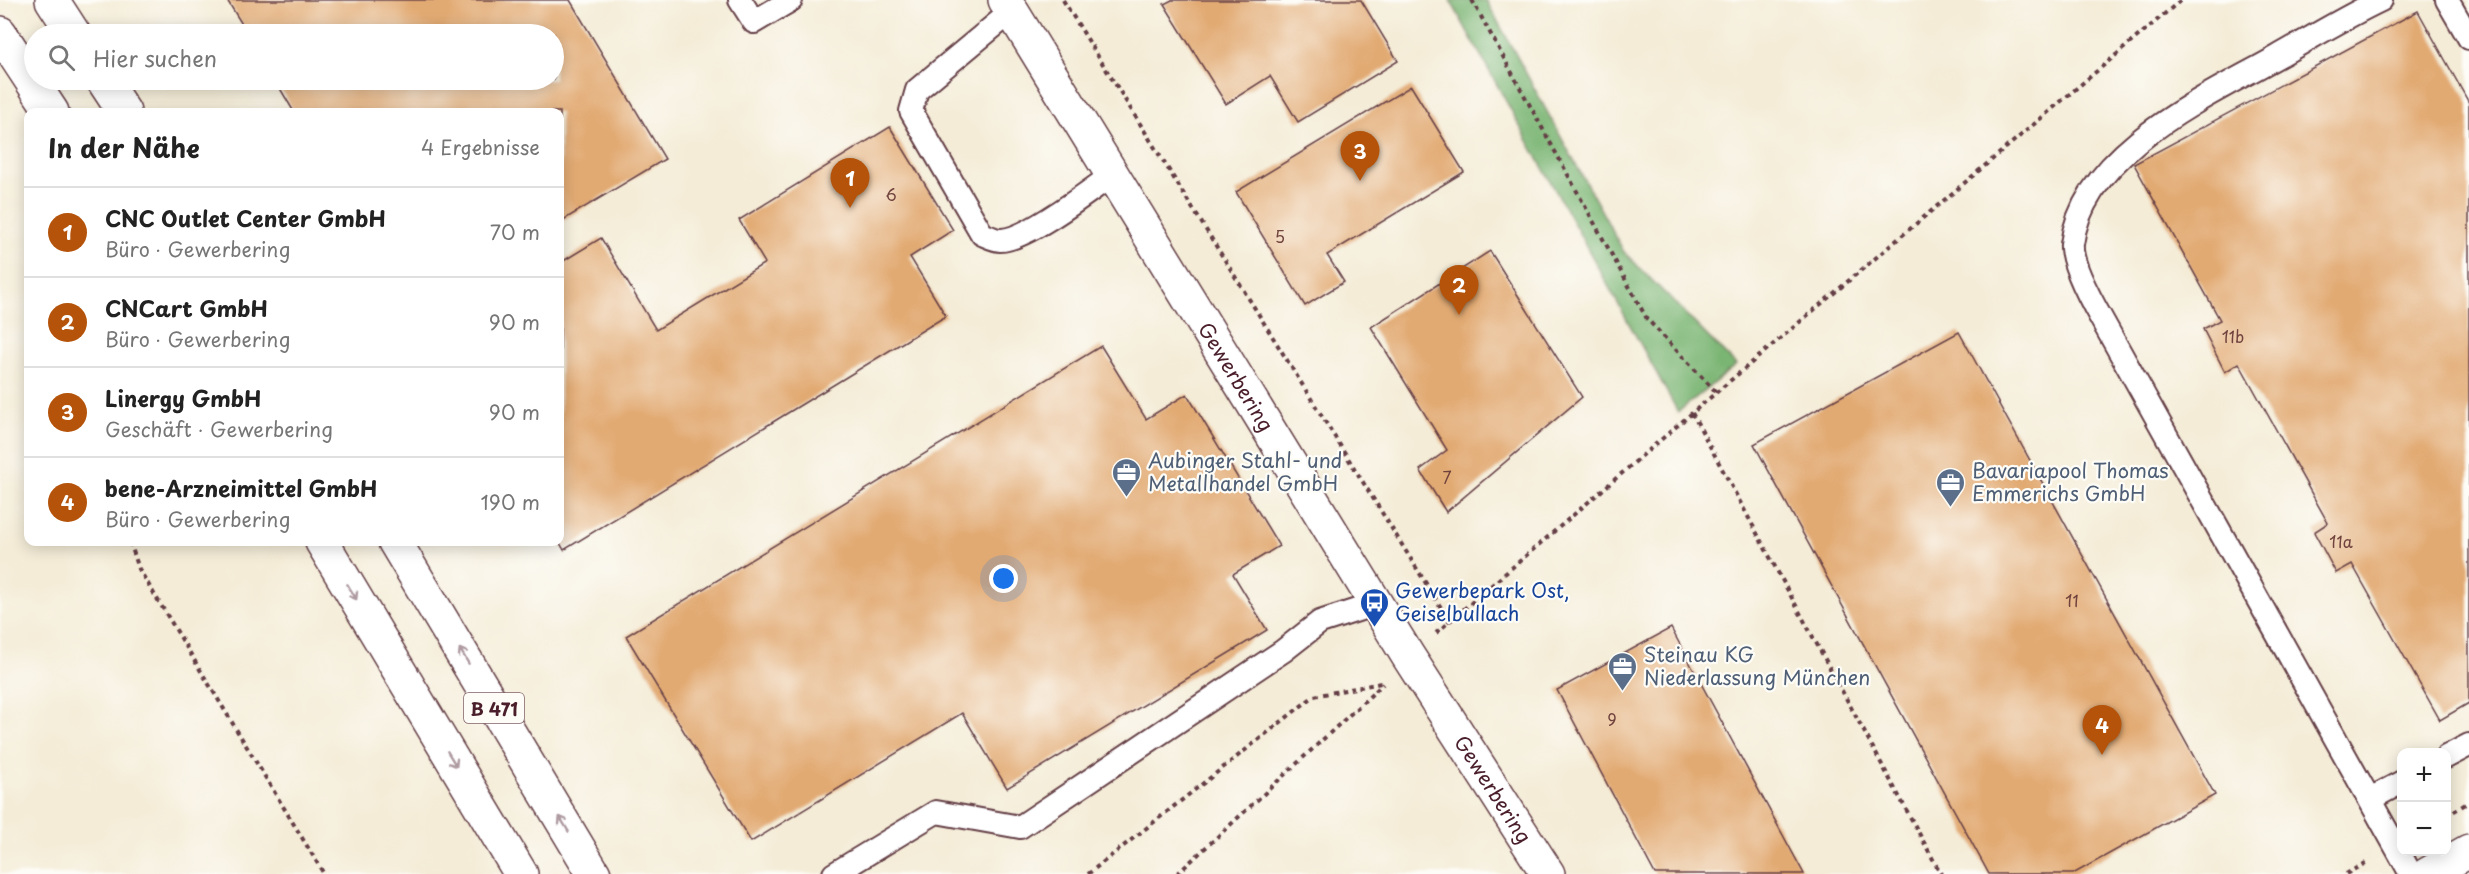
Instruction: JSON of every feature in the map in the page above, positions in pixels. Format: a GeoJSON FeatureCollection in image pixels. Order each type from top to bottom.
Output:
{"type":"FeatureCollection","features":[{"type":"Feature","properties":{"kind":"main road"},"geometry":{"type":"LineString","coordinates":[[52,0],[68,24]]}},
{"type":"Feature","properties":{"kind":"main road","name":"Gewerbering"},"geometry":{"type":"LineString","coordinates":[[1008,6],[1408,656],[1548,874]]}},
{"type":"Feature","properties":{"kind":"main road"},"geometry":{"type":"LineString","coordinates":[[0,33],[24,69]]}},
{"type":"Feature","properties":{"kind":"main road"},"geometry":{"type":"LineString","coordinates":[[38,90],[49,108]]}},
{"type":"Feature","properties":{"kind":"main road"},"geometry":{"type":"LineString","coordinates":[[110,90],[121,108]]}},
{"type":"Feature","properties":{"kind":"main road","name":"B 471"},"geometry":{"type":"LineString","coordinates":[[324,546],[521,874]]}},
{"type":"Feature","properties":{"kind":"main road","name":"B 471"},"geometry":{"type":"LineString","coordinates":[[397,546],[594,874]]}},
{"type":"Feature","properties":{"kind":"main road"},"geometry":{"type":"LineString","coordinates":[[2428,874],[2469,851]]}},
{"type":"Feature","properties":{"kind":"lane"},"geometry":{"type":"LineString","coordinates":[[740,0],[754,22],[791,0]]}},
{"type":"Feature","properties":{"kind":"lane"},"geometry":{"type":"LineString","coordinates":[[2381,0],[2194,104],[2141,139],[2106,174],[2083,207],[2072,246],[2084,285],[2102,320],[2411,874]]}},
{"type":"Feature","properties":{"kind":"lane"},"geometry":{"type":"LineString","coordinates":[[2447,0],[2469,38]]}},
{"type":"Feature","properties":{"kind":"lane"},"geometry":{"type":"LineString","coordinates":[[1008,6],[917,90],[911,111],[982,234],[1000,240],[1024,232],[1112,175]]}},
{"type":"Feature","properties":{"kind":"lane"},"geometry":{"type":"LineString","coordinates":[[834,874],[936,812],[1020,826],[1284,651],[1320,622],[1376,604]]}},
{"type":"Feature","properties":{"kind":"lane"},"geometry":{"type":"LineString","coordinates":[[2451,754],[2469,745]]}},
{"type":"Feature","properties":{"kind":"lane"},"geometry":{"type":"LineString","coordinates":[[2370,799],[2397,785]]}},
{"type":"Feature","properties":{"kind":"path"},"geometry":{"type":"LineString","coordinates":[[1063,0],[1450,622]]}},
{"type":"Feature","properties":{"kind":"path"},"geometry":{"type":"LineString","coordinates":[[1472,0],[1647,319],[1717,393]]}},
{"type":"Feature","properties":{"kind":"path"},"geometry":{"type":"LineString","coordinates":[[1177,874],[1385,682],[1408,656],[2181,0]]}},
{"type":"Feature","properties":{"kind":"path"},"geometry":{"type":"LineString","coordinates":[[1692,413],[1941,874]]}},
{"type":"Feature","properties":{"kind":"path"},"geometry":{"type":"LineString","coordinates":[[131,546],[139,569],[324,874]]}},
{"type":"Feature","properties":{"kind":"path"},"geometry":{"type":"LineString","coordinates":[[1088,874],[1314,696],[1385,682]]}},
{"type":"Feature","properties":{"kind":"path"},"geometry":{"type":"LineString","coordinates":[[2451,813],[2469,802]]}},
{"type":"Feature","properties":{"kind":"green space"},"geometry":{"type":"Polygon","coordinates":[[[1450,0],[1486,0],[1624,252],[1736,365],[1678,412],[1450,0]]]}},
{"type":"Feature","properties":{"kind":"building"},"geometry":{"type":"Polygon","coordinates":[[[227,0],[570,0],[665,159],[564,220],[564,108],[292,108],[281,90],[564,90],[564,24],[242,24],[227,0]]]}},
{"type":"Feature","properties":{"kind":"building"},"geometry":{"type":"Polygon","coordinates":[[[1172,0],[1361,0],[1398,61],[1298,122],[1270,76],[1226,104],[1164,4],[1172,0]]]}},
{"type":"Feature","properties":{"kind":"building"},"geometry":{"type":"Polygon","coordinates":[[[2418,11],[2469,103],[2469,703],[2440,720],[2352,564],[2336,573],[2314,532],[2328,523],[2239,363],[2225,372],[2203,329],[2220,320],[2134,164],[2418,11]]]}},
{"type":"Feature","properties":{"kind":"building"},"geometry":{"type":"Polygon","coordinates":[[[1411,86],[1464,172],[1327,255],[1344,282],[1305,306],[1236,192],[1411,86]]]}},
{"type":"Feature","properties":{"kind":"building"},"geometry":{"type":"Polygon","coordinates":[[[890,127],[953,230],[910,257],[946,316],[564,550],[562,546],[564,546],[564,261],[601,238],[656,330],[765,263],[739,220],[890,127]]]}},
{"type":"Feature","properties":{"kind":"building"},"geometry":{"type":"Polygon","coordinates":[[[1490,251],[1582,397],[1446,512],[1420,470],[1447,450],[1371,327],[1490,251]]]}},
{"type":"Feature","properties":{"kind":"building"},"geometry":{"type":"Polygon","coordinates":[[[1959,332],[2215,795],[2073,874],[1989,874],[1754,444],[1959,332]]]}},
{"type":"Feature","properties":{"kind":"building"},"geometry":{"type":"Polygon","coordinates":[[[1101,346],[1146,419],[1187,394],[1279,546],[1233,574],[1267,630],[1007,788],[962,713],[751,842],[626,636],[1101,346]]]}},
{"type":"Feature","properties":{"kind":"building"},"geometry":{"type":"Polygon","coordinates":[[[1671,628],[1804,874],[1655,874],[1557,690],[1671,628]]]}},
{"type":"Feature","properties":{"kind":"place","name":"Linergy GmbH"},"geometry":{"type":"Point","coordinates":[1360,181]}},
{"type":"Feature","properties":{"kind":"place","name":"CNC Outlet Center GmbH"},"geometry":{"type":"Point","coordinates":[850,208]}},
{"type":"Feature","properties":{"kind":"place","name":"CNCart GmbH"},"geometry":{"type":"Point","coordinates":[1459,315]}},
{"type":"Feature","properties":{"kind":"place","name":"Aubinger Stahl- und Metallhandel GmbH"},"geometry":{"type":"Point","coordinates":[1127,498]}},
{"type":"Feature","properties":{"kind":"place","name":"Bavariapool Thomas Emmerichs GmbH"},"geometry":{"type":"Point","coordinates":[1951,508]}},
{"type":"Feature","properties":{"kind":"place","name":"Gewerbepark Ost, Geiselbullach"},"geometry":{"type":"Point","coordinates":[1374,628]}},
{"type":"Feature","properties":{"kind":"place","name":"Steinau KG Niederlassung München"},"geometry":{"type":"Point","coordinates":[1623,692]}},
{"type":"Feature","properties":{"kind":"place","name":"bene-Arzneimittel GmbH"},"geometry":{"type":"Point","coordinates":[2102,755]}}]}
